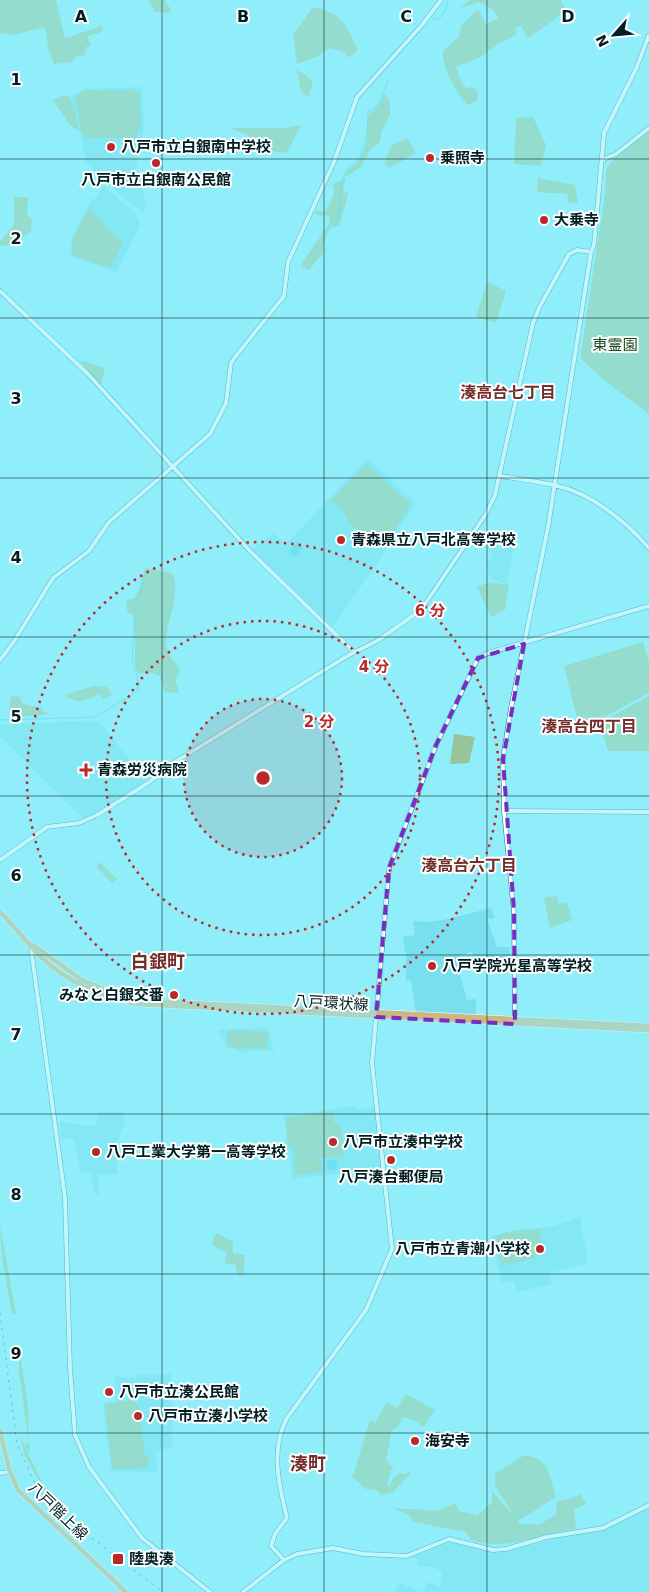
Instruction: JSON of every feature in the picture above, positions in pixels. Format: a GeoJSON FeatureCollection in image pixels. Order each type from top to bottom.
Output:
{"type":"FeatureCollection","features":[{"type":"Feature","properties":{"kind":"main road","name":"八戸環状線"},"geometry":{"type":"LineString","coordinates":[[0,912],[43,958],[65,975],[108,997],[139,1004],[649,1026]]}},
{"type":"Feature","properties":{"kind":"main road","name":"八戸環状線"},"geometry":{"type":"LineString","coordinates":[[31,944],[82,980],[114,993],[140,1000],[376,1015]]}},
{"type":"Feature","properties":{"kind":"main road","name":"八戸環状線"},"geometry":{"type":"LineString","coordinates":[[515,1021],[649,1030]]}},
{"type":"Feature","properties":{"kind":"main road","name":"八戸階上線"},"geometry":{"type":"LineString","coordinates":[[0,1431],[10,1472],[23,1496],[126,1592]]}},
{"type":"Feature","properties":{"kind":"street"},"geometry":{"type":"LineString","coordinates":[[0,660],[14,643],[53,578],[89,551],[110,522],[210,434],[226,403],[234,357],[284,296],[288,262],[334,162],[357,97],[422,25],[441,0]]}},
{"type":"Feature","properties":{"kind":"street"},"geometry":{"type":"LineString","coordinates":[[515,1021],[514,912],[504,811],[502,759],[548,527],[591,252],[595,244],[602,143],[608,124],[636,69],[649,35]]}},
{"type":"Feature","properties":{"kind":"street"},"geometry":{"type":"LineString","coordinates":[[602,160],[616,154],[649,128]]}},
{"type":"Feature","properties":{"kind":"street"},"geometry":{"type":"LineString","coordinates":[[0,860],[47,827],[78,823],[98,815],[148,783],[175,762],[354,652],[377,641],[415,615],[426,604],[486,514],[501,476],[536,315],[569,254],[577,250],[591,252]]}},
{"type":"Feature","properties":{"kind":"street"},"geometry":{"type":"LineString","coordinates":[[0,291],[88,374],[250,551],[354,652]]}},
{"type":"Feature","properties":{"kind":"street"},"geometry":{"type":"LineString","coordinates":[[501,476],[554,485],[580,494],[602,506],[627,525],[649,548]]}},
{"type":"Feature","properties":{"kind":"street"},"geometry":{"type":"LineString","coordinates":[[284,1560],[271,1546],[275,1534],[287,1518],[277,1471],[280,1433],[292,1410],[366,1310],[393,1244],[372,1063],[389,868],[397,843],[436,745],[478,658],[488,653],[649,606]]}},
{"type":"Feature","properties":{"kind":"street"},"geometry":{"type":"LineString","coordinates":[[504,811],[649,812]]}},
{"type":"Feature","properties":{"kind":"street"},"geometry":{"type":"LineString","coordinates":[[31,944],[66,1198],[70,1368],[75,1435],[89,1467],[142,1538],[210,1592]]}},
{"type":"Feature","properties":{"kind":"street"},"geometry":{"type":"LineString","coordinates":[[34,966],[36,960],[43,958]]}},
{"type":"Feature","properties":{"kind":"street"},"geometry":{"type":"LineString","coordinates":[[0,1473],[10,1472]]}},
{"type":"Feature","properties":{"kind":"street"},"geometry":{"type":"LineString","coordinates":[[242,1592],[284,1560],[297,1554],[333,1548],[364,1554],[407,1556],[449,1539],[485,1548],[506,1549],[547,1538],[603,1528],[649,1505]]}},
{"type":"Feature","properties":{"kind":"highlighted area"},"geometry":{"type":"Polygon","coordinates":[[[524,644],[503,759],[514,912],[515,1024],[376,1017],[389,868],[436,745],[478,658],[524,644]]]}},
{"type":"Feature","properties":{"kind":"shaded area","name":"八戸市立白銀南中学校"},"geometry":{"type":"Polygon","coordinates":[[[142,87],[144,128],[136,168],[146,203],[144,214],[104,181],[86,162],[76,114],[70,97],[84,89],[142,87]]]}},
{"type":"Feature","properties":{"kind":"shaded area"},"geometry":{"type":"Polygon","coordinates":[[[104,186],[134,212],[141,224],[117,272],[70,257],[71,240],[92,198],[95,199],[104,186]]]}},
{"type":"Feature","properties":{"kind":"shaded area","name":"青森県立八戸北高等学校"},"geometry":{"type":"Polygon","coordinates":[[[368,458],[415,503],[382,556],[333,627],[267,564],[264,565],[250,551],[274,533],[286,544],[368,458]]]}},
{"type":"Feature","properties":{"kind":"shaded area"},"geometry":{"type":"Polygon","coordinates":[[[494,531],[516,535],[507,584],[490,579],[486,561],[493,558],[486,542],[492,540],[491,533],[494,531]]]}},
{"type":"Feature","properties":{"kind":"shaded area"},"geometry":{"type":"Polygon","coordinates":[[[297,542],[303,548],[294,557],[288,551],[297,542]]]}},
{"type":"Feature","properties":{"kind":"shaded area","name":"青森労災病院"},"geometry":{"type":"Polygon","coordinates":[[[98,720],[148,783],[86,821],[0,737],[0,725],[73,721],[95,722],[98,720]]]}},
{"type":"Feature","properties":{"kind":"shaded area","name":"八戸学院光星高等学校"},"geometry":{"type":"Polygon","coordinates":[[[491,908],[495,918],[487,919],[497,947],[510,947],[510,969],[499,974],[495,967],[475,972],[472,951],[458,957],[456,960],[467,1000],[476,999],[476,1018],[416,1014],[411,980],[406,981],[406,956],[403,937],[415,935],[413,921],[429,922],[448,919],[491,908]]]}},
{"type":"Feature","properties":{"kind":"shaded area"},"geometry":{"type":"Polygon","coordinates":[[[268,1028],[274,1052],[268,1050],[243,1052],[226,1048],[223,1038],[220,1038],[219,1030],[268,1028]]]}},
{"type":"Feature","properties":{"kind":"shaded area","name":"八戸市立湊中学校"},"geometry":{"type":"Polygon","coordinates":[[[354,1106],[360,1109],[376,1107],[383,1168],[292,1179],[289,1151],[285,1150],[287,1134],[284,1116],[354,1106]]]}},
{"type":"Feature","properties":{"kind":"shaded area","name":"八戸工業大学第一高等学校"},"geometry":{"type":"Polygon","coordinates":[[[106,1111],[125,1113],[124,1124],[117,1143],[117,1174],[98,1174],[100,1194],[95,1194],[91,1173],[81,1173],[74,1139],[61,1139],[59,1122],[94,1126],[96,1125],[98,1112],[105,1113],[106,1111]]]}},
{"type":"Feature","properties":{"kind":"shaded area"},"geometry":{"type":"Polygon","coordinates":[[[332,1159],[338,1165],[332,1171],[326,1165],[332,1159]]]}},
{"type":"Feature","properties":{"kind":"shaded area","name":"八戸市立青潮小学校"},"geometry":{"type":"Polygon","coordinates":[[[580,1217],[588,1263],[549,1273],[552,1284],[518,1292],[513,1281],[501,1283],[491,1236],[510,1231],[554,1226],[580,1217]]]}},
{"type":"Feature","properties":{"kind":"shaded area","name":"八戸市立湊小学校"},"geometry":{"type":"Polygon","coordinates":[[[137,1374],[171,1374],[172,1447],[159,1450],[156,1454],[157,1472],[111,1471],[103,1403],[116,1401],[115,1377],[137,1377],[137,1374]]]}},
{"type":"Feature","properties":{"kind":"shaded area"},"geometry":{"type":"Polygon","coordinates":[[[649,1506],[649,1592],[423,1592],[427,1582],[440,1587],[442,1572],[434,1567],[417,1567],[418,1560],[413,1557],[449,1542],[492,1552],[513,1550],[559,1537],[605,1529],[649,1506]]]}},
{"type":"Feature","properties":{"kind":"shaded area"},"geometry":{"type":"Polygon","coordinates":[[[399,1583],[422,1592],[395,1592],[399,1583]]]}},
{"type":"Feature","properties":{"kind":"green space"},"geometry":{"type":"Polygon","coordinates":[[[0,0],[56,0],[65,38],[102,26],[102,32],[88,36],[91,46],[86,47],[85,55],[75,57],[72,62],[54,64],[48,48],[45,27],[14,35],[0,33],[0,0]]]}},
{"type":"Feature","properties":{"kind":"green space"},"geometry":{"type":"Polygon","coordinates":[[[148,0],[165,0],[171,10],[168,13],[155,12],[148,0]]]}},
{"type":"Feature","properties":{"kind":"green space"},"geometry":{"type":"Polygon","coordinates":[[[470,0],[561,0],[565,9],[554,20],[528,38],[521,26],[515,28],[516,35],[498,44],[481,57],[456,67],[462,84],[467,88],[474,87],[478,93],[477,101],[468,105],[459,95],[451,80],[443,57],[443,51],[459,37],[461,26],[478,9],[486,24],[499,18],[492,9],[479,2],[460,8],[470,0]]]}},
{"type":"Feature","properties":{"kind":"green space"},"geometry":{"type":"Polygon","coordinates":[[[313,7],[331,13],[342,21],[358,50],[349,58],[342,51],[329,48],[318,56],[297,64],[293,35],[313,7]]]}},
{"type":"Feature","properties":{"kind":"green space"},"geometry":{"type":"Polygon","coordinates":[[[297,69],[313,81],[309,97],[301,92],[297,69]]]}},
{"type":"Feature","properties":{"kind":"green space"},"geometry":{"type":"Polygon","coordinates":[[[84,90],[140,91],[141,129],[138,129],[136,138],[85,138],[81,130],[75,96],[84,90]]]}},
{"type":"Feature","properties":{"kind":"green space"},"geometry":{"type":"Polygon","coordinates":[[[385,94],[390,102],[390,115],[381,133],[380,142],[370,150],[361,167],[347,176],[345,175],[360,159],[363,152],[369,114],[379,105],[385,94]]]}},
{"type":"Feature","properties":{"kind":"green space"},"geometry":{"type":"Polygon","coordinates":[[[65,95],[70,97],[79,131],[70,125],[53,100],[65,95]]]}},
{"type":"Feature","properties":{"kind":"green space"},"geometry":{"type":"Polygon","coordinates":[[[533,117],[546,145],[541,166],[514,164],[516,118],[533,117]]]}},
{"type":"Feature","properties":{"kind":"green space"},"geometry":{"type":"Polygon","coordinates":[[[301,125],[287,153],[256,150],[247,135],[231,128],[285,128],[301,125]]]}},
{"type":"Feature","properties":{"kind":"green space","name":"東霊園"},"geometry":{"type":"Polygon","coordinates":[[[649,131],[649,414],[605,381],[580,358],[605,195],[606,169],[614,159],[649,131]]]}},
{"type":"Feature","properties":{"kind":"green space"},"geometry":{"type":"Polygon","coordinates":[[[407,138],[416,153],[389,168],[384,164],[392,145],[407,138]]]}},
{"type":"Feature","properties":{"kind":"green space"},"geometry":{"type":"Polygon","coordinates":[[[346,178],[343,191],[345,193],[347,191],[348,194],[339,227],[330,226],[323,246],[324,252],[309,270],[300,266],[329,224],[329,216],[316,215],[315,212],[317,210],[325,212],[335,188],[332,185],[346,178]]]}},
{"type":"Feature","properties":{"kind":"green space"},"geometry":{"type":"Polygon","coordinates":[[[538,178],[575,185],[578,203],[567,202],[568,194],[537,192],[538,178]]]}},
{"type":"Feature","properties":{"kind":"green space"},"geometry":{"type":"Polygon","coordinates":[[[14,197],[28,197],[27,214],[32,220],[31,231],[13,245],[0,246],[0,242],[14,224],[14,197]]]}},
{"type":"Feature","properties":{"kind":"green space"},"geometry":{"type":"Polygon","coordinates":[[[89,209],[123,244],[110,268],[74,256],[72,251],[72,245],[79,226],[89,209]]]}},
{"type":"Feature","properties":{"kind":"green space"},"geometry":{"type":"Polygon","coordinates":[[[487,282],[506,291],[496,323],[476,317],[487,282]]]}},
{"type":"Feature","properties":{"kind":"green space"},"geometry":{"type":"Polygon","coordinates":[[[84,361],[105,368],[101,384],[80,362],[84,361]]]}},
{"type":"Feature","properties":{"kind":"green space"},"geometry":{"type":"Polygon","coordinates":[[[365,465],[368,465],[410,504],[389,540],[384,537],[376,548],[349,522],[343,511],[331,500],[365,465]]]}},
{"type":"Feature","properties":{"kind":"green space"},"geometry":{"type":"Polygon","coordinates":[[[145,568],[172,573],[175,581],[174,599],[166,636],[166,645],[168,653],[180,672],[175,678],[179,693],[165,692],[160,676],[150,672],[138,673],[135,665],[133,615],[127,612],[127,599],[133,599],[138,592],[145,568]]]}},
{"type":"Feature","properties":{"kind":"green space"},"geometry":{"type":"Polygon","coordinates":[[[489,582],[509,585],[505,610],[491,617],[477,587],[489,582]]]}},
{"type":"Feature","properties":{"kind":"green space"},"geometry":{"type":"Polygon","coordinates":[[[643,642],[649,662],[649,693],[580,730],[564,666],[643,642]]]}},
{"type":"Feature","properties":{"kind":"green space"},"geometry":{"type":"Polygon","coordinates":[[[93,686],[107,687],[112,695],[102,699],[100,694],[78,701],[65,695],[93,686]]]}},
{"type":"Feature","properties":{"kind":"green space"},"geometry":{"type":"Polygon","coordinates":[[[11,696],[20,697],[23,704],[41,708],[44,712],[51,714],[12,717],[9,710],[11,696]]]}},
{"type":"Feature","properties":{"kind":"green space"},"geometry":{"type":"Polygon","coordinates":[[[649,696],[649,751],[608,751],[600,723],[649,696]]]}},
{"type":"Feature","properties":{"kind":"green space"},"geometry":{"type":"Polygon","coordinates":[[[454,734],[475,737],[469,763],[450,764],[454,734]]]}},
{"type":"Feature","properties":{"kind":"green space"},"geometry":{"type":"Polygon","coordinates":[[[99,862],[117,879],[112,883],[97,867],[99,862]]]}},
{"type":"Feature","properties":{"kind":"green space"},"geometry":{"type":"Polygon","coordinates":[[[557,896],[559,904],[567,902],[572,920],[550,928],[544,898],[557,896]]]}},
{"type":"Feature","properties":{"kind":"green space"},"geometry":{"type":"Polygon","coordinates":[[[227,1030],[268,1032],[267,1049],[227,1047],[227,1030]]]}},
{"type":"Feature","properties":{"kind":"green space"},"geometry":{"type":"Polygon","coordinates":[[[333,1111],[334,1124],[340,1124],[343,1156],[322,1158],[311,1153],[293,1155],[291,1146],[287,1146],[286,1118],[333,1111]]]}},
{"type":"Feature","properties":{"kind":"green space"},"geometry":{"type":"Polygon","coordinates":[[[312,1154],[321,1159],[322,1172],[295,1175],[294,1156],[312,1154]]]}},
{"type":"Feature","properties":{"kind":"green space"},"geometry":{"type":"Polygon","coordinates":[[[0,1224],[16,1314],[12,1314],[6,1281],[0,1224]]]}},
{"type":"Feature","properties":{"kind":"green space"},"geometry":{"type":"Polygon","coordinates":[[[539,1229],[544,1253],[528,1260],[501,1266],[494,1237],[509,1232],[539,1229]]]}},
{"type":"Feature","properties":{"kind":"green space"},"geometry":{"type":"Polygon","coordinates":[[[216,1233],[233,1242],[233,1253],[245,1255],[243,1276],[237,1275],[236,1265],[224,1263],[227,1252],[218,1249],[212,1244],[216,1233]]]}},
{"type":"Feature","properties":{"kind":"green space"},"geometry":{"type":"Polygon","coordinates":[[[19,1346],[28,1407],[29,1441],[19,1373],[19,1346]]]}},
{"type":"Feature","properties":{"kind":"green space"},"geometry":{"type":"Polygon","coordinates":[[[406,1394],[435,1410],[424,1427],[414,1420],[403,1417],[398,1427],[392,1430],[386,1460],[389,1462],[388,1464],[395,1467],[392,1468],[387,1485],[389,1487],[394,1476],[397,1476],[399,1473],[407,1474],[408,1471],[411,1473],[393,1492],[380,1495],[379,1491],[366,1489],[351,1476],[354,1473],[370,1420],[375,1423],[387,1402],[397,1408],[406,1394]]]}},
{"type":"Feature","properties":{"kind":"green space"},"geometry":{"type":"Polygon","coordinates":[[[132,1400],[138,1405],[145,1456],[149,1457],[148,1468],[112,1469],[105,1404],[132,1400]]]}},
{"type":"Feature","properties":{"kind":"green space"},"geometry":{"type":"Polygon","coordinates":[[[21,1439],[51,1501],[25,1456],[21,1439]]]}},
{"type":"Feature","properties":{"kind":"green space"},"geometry":{"type":"Polygon","coordinates":[[[29,1443],[29,1454],[25,1444],[29,1443]]]}},
{"type":"Feature","properties":{"kind":"green space"},"geometry":{"type":"Polygon","coordinates":[[[523,1456],[531,1456],[543,1463],[550,1476],[556,1497],[518,1521],[520,1524],[541,1524],[556,1514],[557,1501],[580,1494],[586,1503],[574,1510],[576,1529],[511,1543],[484,1543],[471,1540],[466,1532],[414,1522],[409,1515],[394,1508],[438,1511],[455,1503],[459,1511],[477,1515],[492,1503],[492,1491],[515,1517],[495,1486],[495,1474],[523,1456]]]}},
{"type":"Feature","properties":{"kind":"waterway"},"geometry":{"type":"LineString","coordinates":[[434,20],[440,18],[447,8],[447,0]]}},
{"type":"Feature","properties":{"kind":"waterway"},"geometry":{"type":"LineString","coordinates":[[325,230],[335,226],[338,220],[342,181],[345,173],[360,157],[367,133],[368,112],[379,104],[388,81]]}},
{"type":"Feature","properties":{"kind":"waterway"},"geometry":{"type":"LineString","coordinates":[[0,720],[95,717],[138,691],[139,685],[132,658],[136,605],[148,567]]}},
{"type":"Feature","properties":{"kind":"railway"},"geometry":{"type":"LineString","coordinates":[[0,1313],[17,1444],[36,1486],[59,1513],[163,1592]]}},
{"type":"Feature","properties":{"kind":"place","name":"八戸市立白銀南中学校"},"geometry":{"type":"Point","coordinates":[111,147]}},
{"type":"Feature","properties":{"kind":"place","name":"乗照寺"},"geometry":{"type":"Point","coordinates":[430,158]}},
{"type":"Feature","properties":{"kind":"place","name":"八戸市立白銀南公民館"},"geometry":{"type":"Point","coordinates":[156,163]}},
{"type":"Feature","properties":{"kind":"place","name":"大乗寺"},"geometry":{"type":"Point","coordinates":[544,220]}},
{"type":"Feature","properties":{"kind":"place","name":"青森県立八戸北高等学校"},"geometry":{"type":"Point","coordinates":[341,540]}},
{"type":"Feature","properties":{"kind":"place","name":"青森労災病院"},"geometry":{"type":"Point","coordinates":[86,770]}},
{"type":"Feature","properties":{"kind":"place","name":"八戸学院光星高等学校"},"geometry":{"type":"Point","coordinates":[432,966]}},
{"type":"Feature","properties":{"kind":"place","name":"みなと白銀交番"},"geometry":{"type":"Point","coordinates":[174,995]}},
{"type":"Feature","properties":{"kind":"place","name":"八戸市立湊中学校"},"geometry":{"type":"Point","coordinates":[333,1142]}},
{"type":"Feature","properties":{"kind":"place","name":"八戸工業大学第一高等学校"},"geometry":{"type":"Point","coordinates":[96,1152]}},
{"type":"Feature","properties":{"kind":"place","name":"八戸湊台郵便局"},"geometry":{"type":"Point","coordinates":[391,1160]}},
{"type":"Feature","properties":{"kind":"place","name":"八戸市立青潮小学校"},"geometry":{"type":"Point","coordinates":[540,1249]}},
{"type":"Feature","properties":{"kind":"place","name":"八戸市立湊公民館"},"geometry":{"type":"Point","coordinates":[109,1392]}},
{"type":"Feature","properties":{"kind":"place","name":"八戸市立湊小学校"},"geometry":{"type":"Point","coordinates":[138,1416]}},
{"type":"Feature","properties":{"kind":"place","name":"海安寺"},"geometry":{"type":"Point","coordinates":[415,1441]}},
{"type":"Feature","properties":{"kind":"place","name":"陸奥湊"},"geometry":{"type":"Point","coordinates":[118,1559]}},
{"type":"Feature","properties":{"kind":"district","name":"湊高台七丁目"},"geometry":{"type":"Point","coordinates":[508,392]}},
{"type":"Feature","properties":{"kind":"district","name":"湊高台四丁目"},"geometry":{"type":"Point","coordinates":[589,726]}},
{"type":"Feature","properties":{"kind":"district","name":"湊高台六丁目"},"geometry":{"type":"Point","coordinates":[469,865]}},
{"type":"Feature","properties":{"kind":"district","name":"白銀町"},"geometry":{"type":"Point","coordinates":[158,962]}},
{"type":"Feature","properties":{"kind":"district","name":"湊町"},"geometry":{"type":"Point","coordinates":[308,1464]}}]}
